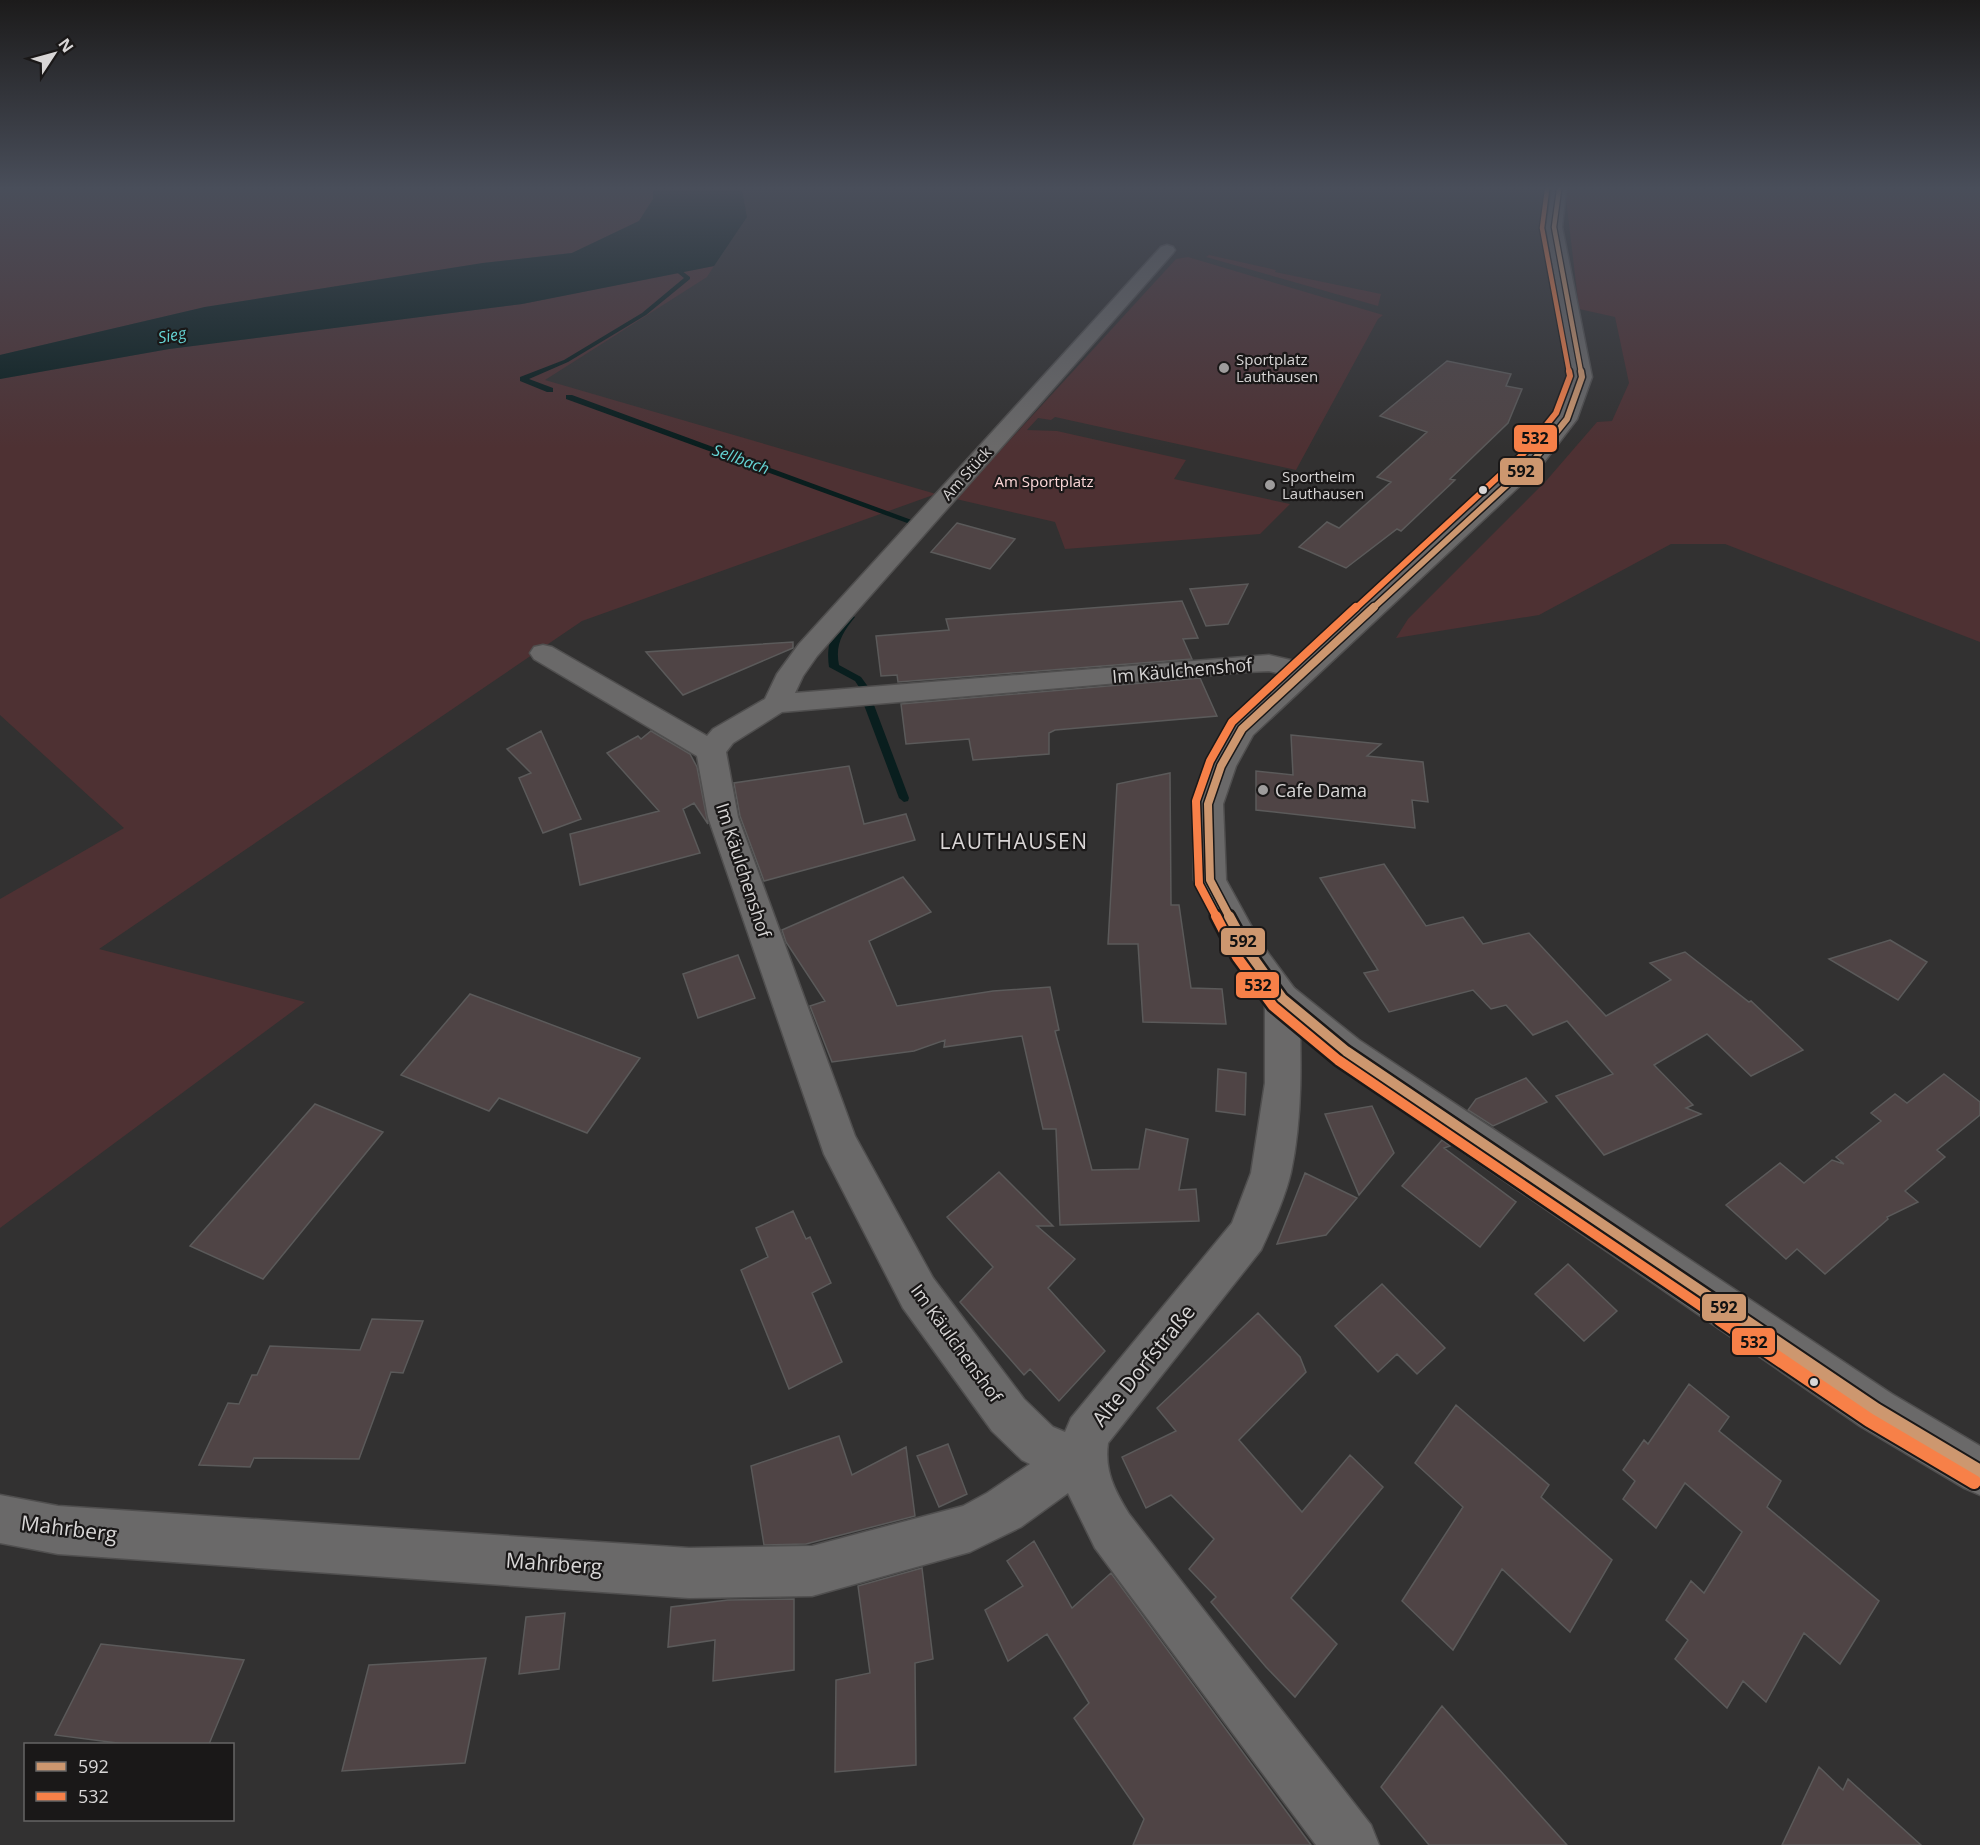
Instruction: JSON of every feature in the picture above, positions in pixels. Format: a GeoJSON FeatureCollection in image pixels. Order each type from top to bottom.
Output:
{"type":"FeatureCollection","features":[{"type":"Feature","properties":{"kind":"street","name":"Am Stück"},"geometry":{"type":"LineString","coordinates":[[776,704],[790,674],[808,650],[1144,276]]}},
{"type":"Feature","properties":{"kind":"street"},"geometry":{"type":"LineString","coordinates":[[1563,276],[1582,376],[1567,418],[1533,461],[1242,729],[1221,766],[1208,804],[1210,880],[1248,951],[1282,998],[1346,1051],[1876,1410],[1980,1472]]}},
{"type":"Feature","properties":{"kind":"street"},"geometry":{"type":"LineString","coordinates":[[543,653],[711,751]]}},
{"type":"Feature","properties":{"kind":"street","name":"Im Käulchenshof"},"geometry":{"type":"LineString","coordinates":[[1082,1456],[1066,1455],[1038,1444],[1008,1415],[918,1293],[834,1131],[723,817],[711,751],[723,736],[776,704],[1246,664],[1269,663],[1303,671]]}},
{"type":"Feature","properties":{"kind":"street","name":"Alte Dorfstraße"},"geometry":{"type":"LineString","coordinates":[[1082,1456],[1087,1434],[1247,1236],[1271,1173],[1283,1083],[1282,998]]}},
{"type":"Feature","properties":{"kind":"street"},"geometry":{"type":"LineString","coordinates":[[1082,1456],[1090,1494],[1113,1531],[1351,1845]]}},
{"type":"Feature","properties":{"kind":"street","name":"Mahrberg"},"geometry":{"type":"LineString","coordinates":[[0,1519],[58,1530],[677,1572],[812,1571],[970,1528],[1004,1510],[1082,1456]]}},
{"type":"Feature","properties":{"kind":"green space"},"geometry":{"type":"Polygon","coordinates":[[[0,276],[400,276],[205,307],[0,355],[0,276]]]}},
{"type":"Feature","properties":{"kind":"green space"},"geometry":{"type":"Polygon","coordinates":[[[663,276],[708,276],[545,380],[936,494],[582,621],[99,949],[305,1002],[0,1228],[0,899],[124,828],[0,715],[0,379],[169,349],[522,304],[663,276]]]}},
{"type":"Feature","properties":{"kind":"green space","name":"Am Sportplatz"},"geometry":{"type":"Polygon","coordinates":[[[1160,276],[1252,276],[1383,315],[1378,319],[1296,470],[1055,417],[1051,420],[1038,418],[1027,430],[1057,431],[1186,460],[1174,479],[1290,504],[1260,534],[1065,549],[1055,522],[956,499],[1160,276]]]}},
{"type":"Feature","properties":{"kind":"green space"},"geometry":{"type":"Polygon","coordinates":[[[1273,276],[1295,276],[1381,294],[1378,306],[1273,276]]]}},
{"type":"Feature","properties":{"kind":"green space"},"geometry":{"type":"Polygon","coordinates":[[[1575,276],[1980,276],[1980,642],[1725,544],[1671,544],[1539,615],[1396,638],[1408,619],[1546,481],[1597,422],[1612,421],[1629,383],[1615,317],[1579,309],[1575,276]]]}},
{"type":"Feature","properties":{"kind":"water","name":"Sieg"},"geometry":{"type":"Polygon","coordinates":[[[400,276],[663,276],[522,304],[169,349],[0,379],[0,355],[205,307],[400,276]]]}},
{"type":"Feature","properties":{"kind":"building"},"geometry":{"type":"Polygon","coordinates":[[[1447,361],[1511,374],[1506,386],[1522,389],[1508,423],[1450,479],[1455,480],[1401,531],[1397,529],[1346,568],[1299,547],[1327,522],[1339,528],[1391,482],[1377,477],[1427,432],[1380,416],[1447,361]]]}},
{"type":"Feature","properties":{"kind":"building"},"geometry":{"type":"Polygon","coordinates":[[[957,523],[1015,539],[990,569],[931,552],[957,523]]]}},
{"type":"Feature","properties":{"kind":"building"},"geometry":{"type":"Polygon","coordinates":[[[1248,584],[1228,624],[1206,626],[1190,589],[1248,584]]]}},
{"type":"Feature","properties":{"kind":"building"},"geometry":{"type":"Polygon","coordinates":[[[1182,601],[1198,638],[1183,639],[1192,659],[898,682],[897,675],[881,676],[876,636],[949,630],[946,619],[1182,601]]]}},
{"type":"Feature","properties":{"kind":"building"},"geometry":{"type":"Polygon","coordinates":[[[793,642],[793,648],[683,695],[646,652],[793,642]]]}},
{"type":"Feature","properties":{"kind":"building"},"geometry":{"type":"Polygon","coordinates":[[[1200,678],[1217,716],[1055,730],[1049,733],[1049,754],[973,760],[969,739],[906,744],[901,704],[1200,678]]]}},
{"type":"Feature","properties":{"kind":"building"},"geometry":{"type":"Polygon","coordinates":[[[541,731],[581,819],[543,833],[519,778],[531,773],[507,749],[541,731]]]}},
{"type":"Feature","properties":{"kind":"building"},"geometry":{"type":"Polygon","coordinates":[[[651,731],[690,754],[697,767],[708,824],[694,803],[683,809],[700,853],[580,885],[570,834],[659,811],[607,753],[638,736],[641,739],[651,731]]]}},
{"type":"Feature","properties":{"kind":"building"},"geometry":{"type":"Polygon","coordinates":[[[1291,735],[1381,744],[1367,756],[1423,762],[1428,802],[1412,800],[1415,828],[1256,810],[1256,771],[1293,775],[1291,735]]]}},
{"type":"Feature","properties":{"kind":"building"},"geometry":{"type":"Polygon","coordinates":[[[849,766],[864,824],[906,814],[915,840],[764,881],[740,816],[734,783],[849,766]]]}},
{"type":"Feature","properties":{"kind":"building"},"geometry":{"type":"Polygon","coordinates":[[[1170,773],[1171,905],[1179,905],[1191,988],[1222,989],[1226,1024],[1143,1022],[1138,944],[1108,944],[1117,784],[1170,773]]]}},
{"type":"Feature","properties":{"kind":"building"},"geometry":{"type":"Polygon","coordinates":[[[1384,864],[1426,926],[1463,917],[1483,944],[1529,933],[1606,1016],[1671,980],[1650,963],[1685,952],[1749,1002],[1751,1001],[1803,1050],[1751,1076],[1707,1034],[1654,1065],[1693,1105],[1686,1108],[1701,1114],[1604,1155],[1556,1096],[1613,1074],[1567,1021],[1533,1035],[1506,1005],[1491,1009],[1473,990],[1389,1012],[1364,973],[1378,970],[1320,878],[1384,864]]]}},
{"type":"Feature","properties":{"kind":"building"},"geometry":{"type":"Polygon","coordinates":[[[903,877],[931,912],[869,941],[897,1006],[993,991],[1050,987],[1059,1030],[1055,1031],[1092,1170],[1139,1169],[1146,1129],[1188,1139],[1179,1190],[1196,1189],[1199,1221],[1060,1225],[1056,1129],[1043,1129],[1022,1036],[944,1047],[945,1040],[914,1051],[832,1062],[810,1006],[825,1001],[786,942],[782,930],[903,877]]]}},
{"type":"Feature","properties":{"kind":"building"},"geometry":{"type":"Polygon","coordinates":[[[1890,940],[1927,962],[1898,1000],[1829,959],[1890,940]]]}},
{"type":"Feature","properties":{"kind":"building"},"geometry":{"type":"Polygon","coordinates":[[[738,955],[755,998],[698,1018],[683,974],[738,955]]]}},
{"type":"Feature","properties":{"kind":"building"},"geometry":{"type":"Polygon","coordinates":[[[470,994],[640,1058],[587,1133],[499,1098],[489,1111],[401,1075],[470,994]]]}},
{"type":"Feature","properties":{"kind":"building"},"geometry":{"type":"Polygon","coordinates":[[[1218,1069],[1246,1073],[1245,1115],[1216,1111],[1218,1069]]]}},
{"type":"Feature","properties":{"kind":"building"},"geometry":{"type":"Polygon","coordinates":[[[1944,1074],[1980,1102],[1980,1115],[1937,1150],[1945,1157],[1905,1191],[1918,1202],[1887,1217],[1888,1219],[1825,1274],[1797,1249],[1786,1259],[1726,1205],[1780,1163],[1804,1183],[1832,1160],[1844,1164],[1836,1157],[1881,1121],[1871,1113],[1895,1094],[1907,1103],[1944,1074]]]}},
{"type":"Feature","properties":{"kind":"building"},"geometry":{"type":"Polygon","coordinates":[[[1526,1078],[1547,1102],[1493,1126],[1468,1110],[1476,1099],[1526,1078]]]}},
{"type":"Feature","properties":{"kind":"building"},"geometry":{"type":"Polygon","coordinates":[[[315,1104],[383,1132],[263,1279],[190,1246],[315,1104]]]}},
{"type":"Feature","properties":{"kind":"building"},"geometry":{"type":"Polygon","coordinates":[[[1372,1106],[1394,1153],[1359,1195],[1325,1114],[1372,1106]]]}},
{"type":"Feature","properties":{"kind":"building"},"geometry":{"type":"Polygon","coordinates":[[[1442,1140],[1450,1146],[1444,1148],[1516,1202],[1480,1247],[1402,1186],[1442,1140]]]}},
{"type":"Feature","properties":{"kind":"building"},"geometry":{"type":"Polygon","coordinates":[[[999,1172],[1053,1226],[1037,1226],[1075,1259],[1048,1288],[1105,1351],[1059,1401],[1030,1369],[1024,1375],[960,1302],[993,1267],[947,1217],[999,1172]]]}},
{"type":"Feature","properties":{"kind":"building"},"geometry":{"type":"Polygon","coordinates":[[[1305,1173],[1357,1198],[1326,1235],[1277,1244],[1305,1173]]]}},
{"type":"Feature","properties":{"kind":"building"},"geometry":{"type":"Polygon","coordinates":[[[793,1211],[806,1239],[810,1237],[831,1283],[812,1293],[842,1362],[789,1389],[741,1270],[768,1257],[756,1228],[793,1211]]]}},
{"type":"Feature","properties":{"kind":"building"},"geometry":{"type":"Polygon","coordinates":[[[1568,1264],[1617,1311],[1584,1341],[1535,1294],[1568,1264]]]}},
{"type":"Feature","properties":{"kind":"building"},"geometry":{"type":"Polygon","coordinates":[[[1382,1284],[1445,1348],[1417,1374],[1397,1354],[1378,1372],[1335,1326],[1382,1284]]]}},
{"type":"Feature","properties":{"kind":"building"},"geometry":{"type":"Polygon","coordinates":[[[1258,1313],[1300,1357],[1306,1372],[1239,1440],[1302,1512],[1350,1455],[1383,1487],[1291,1598],[1337,1644],[1295,1697],[1266,1667],[1211,1602],[1216,1597],[1189,1569],[1214,1539],[1171,1495],[1146,1508],[1122,1457],[1176,1431],[1157,1408],[1258,1313]]]}},
{"type":"Feature","properties":{"kind":"building"},"geometry":{"type":"Polygon","coordinates":[[[372,1319],[423,1321],[403,1373],[391,1372],[359,1459],[254,1458],[250,1467],[199,1465],[228,1403],[239,1404],[252,1375],[257,1375],[270,1346],[360,1350],[372,1319]]]}},
{"type":"Feature","properties":{"kind":"building"},"geometry":{"type":"Polygon","coordinates":[[[1689,1384],[1729,1417],[1719,1431],[1781,1481],[1767,1507],[1879,1601],[1840,1664],[1804,1633],[1766,1702],[1743,1681],[1727,1708],[1675,1659],[1688,1640],[1666,1620],[1691,1581],[1704,1593],[1742,1532],[1685,1483],[1656,1528],[1623,1499],[1635,1481],[1623,1470],[1644,1440],[1648,1444],[1689,1384]]]}},
{"type":"Feature","properties":{"kind":"building"},"geometry":{"type":"Polygon","coordinates":[[[1456,1405],[1549,1485],[1541,1497],[1612,1560],[1570,1632],[1502,1569],[1453,1650],[1402,1601],[1463,1507],[1415,1463],[1456,1405]]]}},
{"type":"Feature","properties":{"kind":"building"},"geometry":{"type":"Polygon","coordinates":[[[839,1436],[852,1475],[906,1447],[915,1516],[806,1544],[764,1545],[751,1466],[839,1436]]]}},
{"type":"Feature","properties":{"kind":"building"},"geometry":{"type":"Polygon","coordinates":[[[948,1444],[967,1494],[939,1507],[917,1456],[948,1444]]]}},
{"type":"Feature","properties":{"kind":"building"},"geometry":{"type":"Polygon","coordinates":[[[1034,1541],[1072,1608],[1111,1573],[1311,1845],[1133,1845],[1144,1819],[1074,1718],[1089,1703],[1047,1634],[1008,1661],[985,1610],[1023,1586],[1007,1561],[1034,1541]]]}},
{"type":"Feature","properties":{"kind":"building"},"geometry":{"type":"Polygon","coordinates":[[[922,1568],[933,1659],[915,1663],[916,1765],[835,1772],[836,1680],[870,1673],[858,1586],[922,1568]]]}},
{"type":"Feature","properties":{"kind":"building"},"geometry":{"type":"Polygon","coordinates":[[[794,1599],[794,1670],[713,1681],[715,1640],[668,1647],[671,1607],[728,1600],[794,1599]]]}},
{"type":"Feature","properties":{"kind":"building"},"geometry":{"type":"Polygon","coordinates":[[[565,1613],[559,1669],[519,1674],[526,1617],[565,1613]]]}},
{"type":"Feature","properties":{"kind":"building"},"geometry":{"type":"Polygon","coordinates":[[[101,1644],[244,1660],[209,1743],[117,1743],[55,1735],[101,1644]]]}},
{"type":"Feature","properties":{"kind":"building"},"geometry":{"type":"Polygon","coordinates":[[[486,1658],[465,1763],[342,1771],[369,1665],[486,1658]]]}},
{"type":"Feature","properties":{"kind":"building"},"geometry":{"type":"Polygon","coordinates":[[[1442,1706],[1567,1845],[1429,1845],[1381,1787],[1442,1706]]]}},
{"type":"Feature","properties":{"kind":"building"},"geometry":{"type":"Polygon","coordinates":[[[1819,1767],[1843,1790],[1848,1779],[1921,1845],[1782,1845],[1819,1767]]]}},
{"type":"Feature","properties":{"kind":"waterway","name":"Sellbach"},"geometry":{"type":"LineString","coordinates":[[550,390],[523,379],[566,361],[644,314],[688,278],[686,276]]}},
{"type":"Feature","properties":{"kind":"waterway","name":"Sellbach"},"geometry":{"type":"LineString","coordinates":[[569,397],[913,522]]}},
{"type":"Feature","properties":{"kind":"waterway","name":"Sellbach"},"geometry":{"type":"LineString","coordinates":[[850,617],[834,640],[832,653],[834,667],[858,679],[864,688]]}},
{"type":"Feature","properties":{"kind":"waterway","name":"Sellbach"},"geometry":{"type":"LineString","coordinates":[[869,705],[904,798]]}},
{"type":"Feature","properties":{"kind":"transit line","name":"532"},"geometry":{"type":"LineString","coordinates":[[1551,276],[1570,376],[1556,413],[1524,453],[1232,722],[1210,761],[1196,801],[1199,884],[1237,957],[1273,1006],[1338,1060],[1869,1420],[1974,1482]]}},
{"type":"Feature","properties":{"kind":"transit line","name":"592"},"geometry":{"type":"LineString","coordinates":[[1563,276],[1582,377],[1567,419],[1533,461],[1242,729],[1221,766],[1208,804],[1210,880],[1248,951],[1282,998],[1346,1051],[1876,1410],[1980,1472]]}},
{"type":"Feature","properties":{"kind":"place","name":"Sportplatz Lauthausen"},"geometry":{"type":"Point","coordinates":[1224,368]}},
{"type":"Feature","properties":{"kind":"place","name":"Sportheim Lauthausen"},"geometry":{"type":"Point","coordinates":[1270,485]}},
{"type":"Feature","properties":{"kind":"place","name":"Cafe Dama"},"geometry":{"type":"Point","coordinates":[1263,790]}},
{"type":"Feature","properties":{"kind":"district","name":"LAUTHAUSEN"},"geometry":{"type":"Point","coordinates":[1014,841]}}]}
